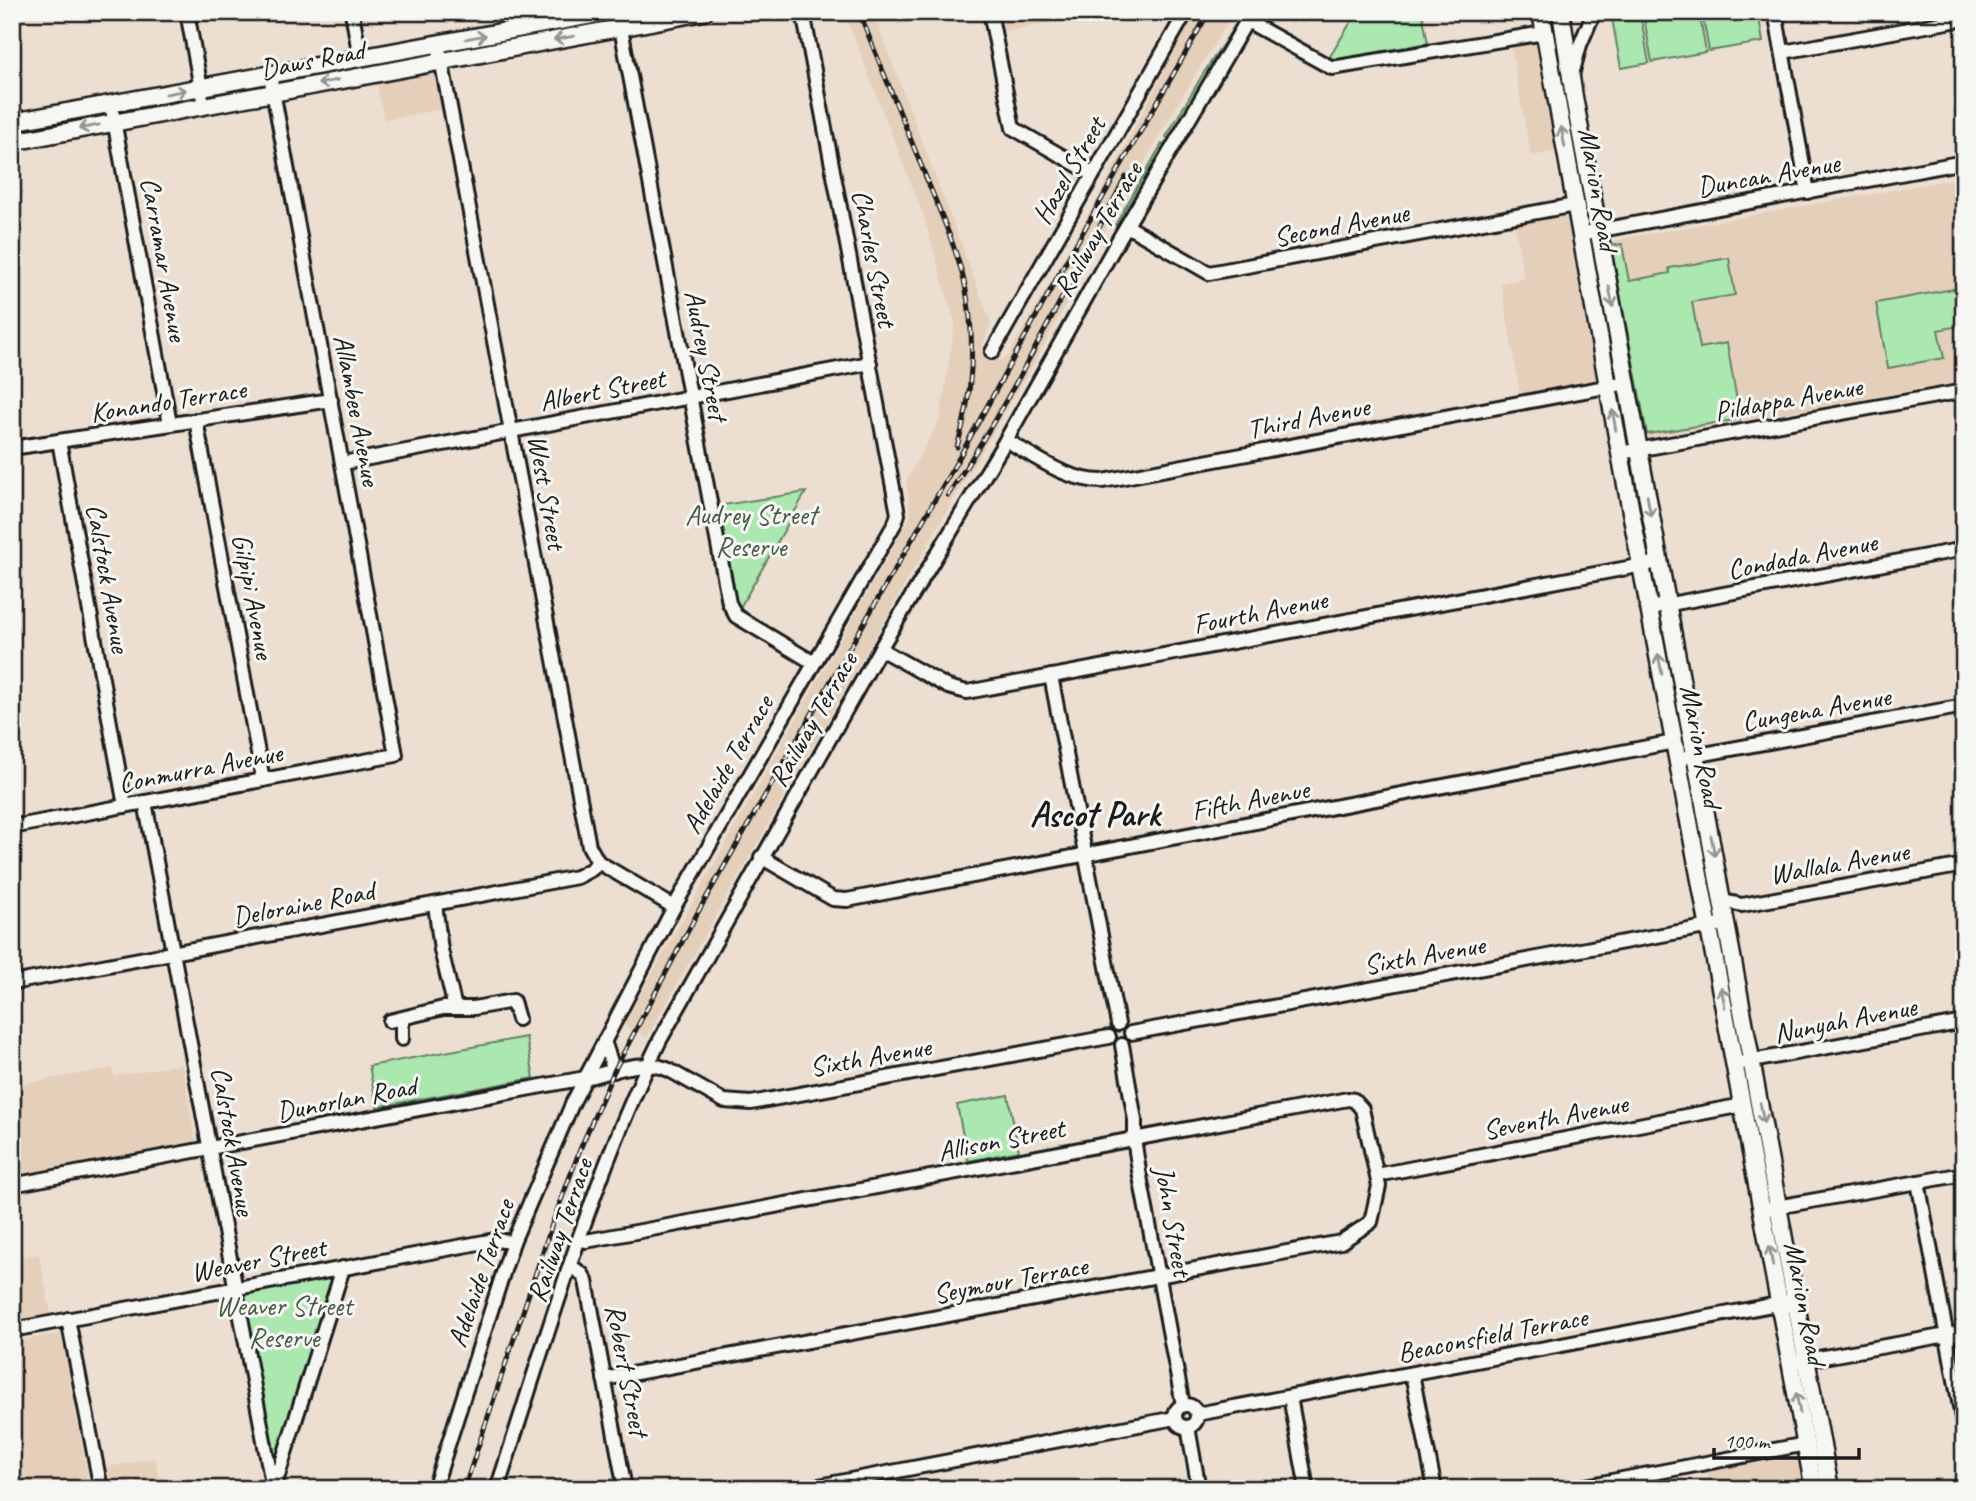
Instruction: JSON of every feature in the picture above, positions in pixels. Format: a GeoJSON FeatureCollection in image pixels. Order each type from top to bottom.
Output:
{"type":"FeatureCollection","features":[{"type":"Feature","properties":{"kind":"main road","name":"Daws Road"},"geometry":{"type":"LineString","coordinates":[[12,122],[609,12]]}},
{"type":"Feature","properties":{"kind":"main road","name":"Daws Road"},"geometry":{"type":"LineString","coordinates":[[12,142],[442,61],[620,20],[704,12]]}},
{"type":"Feature","properties":{"kind":"main road","name":"Marion Road"},"geometry":{"type":"LineString","coordinates":[[1541,12],[1574,205],[1814,1489]]}},
{"type":"Feature","properties":{"kind":"main road","name":"Marion Road"},"geometry":{"type":"LineString","coordinates":[[1561,12],[1598,230],[1830,1489]]}},
{"type":"Feature","properties":{"kind":"main road"},"geometry":{"type":"LineString","coordinates":[[1806,1444],[1825,1457]]}},
{"type":"Feature","properties":{"kind":"street"},"geometry":{"type":"LineString","coordinates":[[187,12],[204,106]]}},
{"type":"Feature","properties":{"kind":"street"},"geometry":{"type":"LineString","coordinates":[[352,12],[360,58]]}},
{"type":"Feature","properties":{"kind":"street","name":"Charles Street"},"geometry":{"type":"LineString","coordinates":[[803,12],[898,514]]}},
{"type":"Feature","properties":{"kind":"street"},"geometry":{"type":"LineString","coordinates":[[990,12],[1013,128],[1093,174]]}},
{"type":"Feature","properties":{"kind":"street","name":"Hazel Street"},"geometry":{"type":"LineString","coordinates":[[992,352],[1186,12]]}},
{"type":"Feature","properties":{"kind":"street"},"geometry":{"type":"LineString","coordinates":[[1571,80],[1580,45],[1594,12]]}},
{"type":"Feature","properties":{"kind":"street"},"geometry":{"type":"LineString","coordinates":[[1775,12],[1808,191]]}},
{"type":"Feature","properties":{"kind":"street"},"geometry":{"type":"LineString","coordinates":[[1249,17],[1323,65],[1332,68],[1544,33]]}},
{"type":"Feature","properties":{"kind":"street","name":"Railway Terrace"},"geometry":{"type":"LineString","coordinates":[[497,1489],[579,1239],[648,1065],[761,858],[880,649],[1006,440],[1249,17]]}},
{"type":"Feature","properties":{"kind":"street"},"geometry":{"type":"LineString","coordinates":[[1783,52],[1964,19]]}},
{"type":"Feature","properties":{"kind":"street","name":"Audrey Street"},"geometry":{"type":"LineString","coordinates":[[620,20],[729,603],[736,616],[814,663]]}},
{"type":"Feature","properties":{"kind":"street","name":"West Street"},"geometry":{"type":"LineString","coordinates":[[438,43],[586,834],[592,854],[598,862]]}},
{"type":"Feature","properties":{"kind":"street","name":"Allambee Avenue"},"geometry":{"type":"LineString","coordinates":[[270,75],[396,755]]}},
{"type":"Feature","properties":{"kind":"street","name":"Carramar Avenue"},"geometry":{"type":"LineString","coordinates":[[111,104],[170,424]]}},
{"type":"Feature","properties":{"kind":"street","name":"Duncan Avenue"},"geometry":{"type":"LineString","coordinates":[[1580,234],[1964,162]]}},
{"type":"Feature","properties":{"kind":"street","name":"Second Avenue"},"geometry":{"type":"LineString","coordinates":[[1127,226],[1209,273],[1574,205]]}},
{"type":"Feature","properties":{"kind":"street","name":"Albert Street"},"geometry":{"type":"LineString","coordinates":[[343,463],[870,363]]}},
{"type":"Feature","properties":{"kind":"street","name":"Third Avenue"},"geometry":{"type":"LineString","coordinates":[[1006,440],[1069,476],[1085,481],[1103,481],[1627,383]]}},
{"type":"Feature","properties":{"kind":"street","name":"Pildappa Avenue"},"geometry":{"type":"LineString","coordinates":[[1620,453],[1964,391]]}},
{"type":"Feature","properties":{"kind":"street","name":"Konando Terrace"},"geometry":{"type":"LineString","coordinates":[[12,448],[331,400]]}},
{"type":"Feature","properties":{"kind":"street","name":"Gilpipi Avenue"},"geometry":{"type":"LineString","coordinates":[[196,420],[263,780]]}},
{"type":"Feature","properties":{"kind":"street","name":"Calstock Avenue"},"geometry":{"type":"LineString","coordinates":[[60,441],[125,806]]}},
{"type":"Feature","properties":{"kind":"street","name":"Adelaide Terrace"},"geometry":{"type":"LineString","coordinates":[[434,1489],[513,1242],[585,1078],[674,907],[898,514]]}},
{"type":"Feature","properties":{"kind":"street","name":"Condada Avenue"},"geometry":{"type":"LineString","coordinates":[[1649,608],[1964,550]]}},
{"type":"Feature","properties":{"kind":"street","name":"Fourth Avenue"},"geometry":{"type":"LineString","coordinates":[[880,649],[948,687],[967,692],[1659,562]]}},
{"type":"Feature","properties":{"kind":"street"},"geometry":{"type":"LineString","coordinates":[[1051,676],[1118,1024]]}},
{"type":"Feature","properties":{"kind":"street","name":"Cungena Avenue"},"geometry":{"type":"LineString","coordinates":[[1677,759],[1964,706]]}},
{"type":"Feature","properties":{"kind":"street","name":"Fifth Avenue"},"geometry":{"type":"LineString","coordinates":[[761,858],[832,899],[846,900],[1674,742]]}},
{"type":"Feature","properties":{"kind":"street","name":"Conmurra Avenue"},"geometry":{"type":"LineString","coordinates":[[12,827],[396,755]]}},
{"type":"Feature","properties":{"kind":"street","name":"Calstock Avenue"},"geometry":{"type":"LineString","coordinates":[[145,802],[274,1489]]}},
{"type":"Feature","properties":{"kind":"street"},"geometry":{"type":"LineString","coordinates":[[598,862],[674,907]]}},
{"type":"Feature","properties":{"kind":"street","name":"Deloraine Road"},"geometry":{"type":"LineString","coordinates":[[12,983],[576,877],[592,869],[598,862]]}},
{"type":"Feature","properties":{"kind":"street","name":"Wallala Avenue"},"geometry":{"type":"LineString","coordinates":[[1723,901],[1742,905],[1964,865]]}},
{"type":"Feature","properties":{"kind":"street"},"geometry":{"type":"LineString","coordinates":[[435,904],[442,956],[455,1008]]}},
{"type":"Feature","properties":{"kind":"street","name":"Sixth Avenue"},"geometry":{"type":"LineString","coordinates":[[1131,1033],[1727,923]]}},
{"type":"Feature","properties":{"kind":"street"},"geometry":{"type":"LineString","coordinates":[[402,1039],[396,1020],[422,1012],[474,1008],[513,1001],[518,1019]]}},
{"type":"Feature","properties":{"kind":"street","name":"Nunyah Avenue"},"geometry":{"type":"LineString","coordinates":[[1735,1065],[1964,1022]]}},
{"type":"Feature","properties":{"kind":"street"},"geometry":{"type":"LineString","coordinates":[[1118,1024],[1126,1026],[1131,1033],[1129,1040],[1122,1045],[1113,1044],[1109,1037],[1111,1028],[1118,1024]]}},
{"type":"Feature","properties":{"kind":"street","name":"Sixth Avenue"},"geometry":{"type":"LineString","coordinates":[[648,1065],[669,1070],[724,1101],[751,1103],[1109,1037]]}},
{"type":"Feature","properties":{"kind":"street"},"geometry":{"type":"LineString","coordinates":[[604,1041],[614,1071]]}},
{"type":"Feature","properties":{"kind":"street","name":"John Street"},"geometry":{"type":"LineString","coordinates":[[1122,1045],[1135,1120],[1137,1158],[1184,1405]]}},
{"type":"Feature","properties":{"kind":"street","name":"Dunorlan Road"},"geometry":{"type":"LineString","coordinates":[[12,1185],[648,1065]]}},
{"type":"Feature","properties":{"kind":"street","name":"Allison Street"},"geometry":{"type":"LineString","coordinates":[[579,1239],[586,1241],[1348,1099],[1354,1100],[1362,1109],[1377,1175]]}},
{"type":"Feature","properties":{"kind":"street","name":"Seventh Avenue"},"geometry":{"type":"LineString","coordinates":[[1377,1175],[1743,1105]]}},
{"type":"Feature","properties":{"kind":"street"},"geometry":{"type":"LineString","coordinates":[[1762,1209],[1964,1174]]}},
{"type":"Feature","properties":{"kind":"street","name":"Seymour Terrace"},"geometry":{"type":"LineString","coordinates":[[604,1379],[1348,1239],[1371,1222],[1379,1192],[1377,1175]]}},
{"type":"Feature","properties":{"kind":"street"},"geometry":{"type":"LineString","coordinates":[[1918,1182],[1964,1429]]}},
{"type":"Feature","properties":{"kind":"street","name":"Weaver Street"},"geometry":{"type":"LineString","coordinates":[[12,1330],[495,1240],[513,1242]]}},
{"type":"Feature","properties":{"kind":"street","name":"Robert Street"},"geometry":{"type":"LineString","coordinates":[[571,1266],[582,1273],[586,1280],[625,1489]]}},
{"type":"Feature","properties":{"kind":"street"},"geometry":{"type":"LineString","coordinates":[[274,1489],[343,1268]]}},
{"type":"Feature","properties":{"kind":"street","name":"Beaconsfield Terrace"},"geometry":{"type":"LineString","coordinates":[[1197,1414],[1797,1300]]}},
{"type":"Feature","properties":{"kind":"street"},"geometry":{"type":"LineString","coordinates":[[68,1319],[101,1489]]}},
{"type":"Feature","properties":{"kind":"street"},"geometry":{"type":"LineString","coordinates":[[1790,1363],[1964,1332]]}},
{"type":"Feature","properties":{"kind":"street"},"geometry":{"type":"LineString","coordinates":[[1412,1374],[1435,1489]]}},
{"type":"Feature","properties":{"kind":"street"},"geometry":{"type":"LineString","coordinates":[[1290,1397],[1307,1489]]}},
{"type":"Feature","properties":{"kind":"street"},"geometry":{"type":"LineString","coordinates":[[1184,1405],[1192,1407],[1197,1414],[1195,1422],[1188,1427],[1179,1425],[1175,1418],[1177,1409],[1184,1405]]}},
{"type":"Feature","properties":{"kind":"street"},"geometry":{"type":"LineString","coordinates":[[803,1489],[1175,1418]]}},
{"type":"Feature","properties":{"kind":"street"},"geometry":{"type":"LineString","coordinates":[[1188,1427],[1199,1489]]}},
{"type":"Feature","properties":{"kind":"street"},"geometry":{"type":"LineString","coordinates":[[1570,1489],[1806,1444]]}},
{"type":"Feature","properties":{"kind":"shaded area"},"geometry":{"type":"Polygon","coordinates":[[[844,12],[873,12],[991,323],[982,348],[1002,360],[1008,356],[1097,200],[1195,12],[1234,12],[1110,222],[1035,362],[960,488],[647,1037],[623,1025],[911,515],[906,481],[940,419],[955,323],[922,212],[844,12]]]}},
{"type":"Feature","properties":{"kind":"shaded area"},"geometry":{"type":"Polygon","coordinates":[[[895,12],[967,12],[897,25],[895,12]]]}},
{"type":"Feature","properties":{"kind":"shaded area"},"geometry":{"type":"Polygon","coordinates":[[[996,12],[1084,12],[1080,18],[1000,32],[996,12]]]}},
{"type":"Feature","properties":{"kind":"shaded area"},"geometry":{"type":"Polygon","coordinates":[[[1532,39],[1540,45],[1558,151],[1531,156],[1510,43],[1532,39]]]}},
{"type":"Feature","properties":{"kind":"shaded area"},"geometry":{"type":"Polygon","coordinates":[[[430,69],[436,72],[443,109],[384,120],[376,79],[430,69]]]}},
{"type":"Feature","properties":{"kind":"shaded area"},"geometry":{"type":"Polygon","coordinates":[[[1964,177],[1964,381],[1649,437],[1643,434],[1609,245],[1615,240],[1964,177]]]}},
{"type":"Feature","properties":{"kind":"shaded area"},"geometry":{"type":"Polygon","coordinates":[[[1564,213],[1573,222],[1601,375],[1594,382],[1520,395],[1501,283],[1524,278],[1514,221],[1564,213]]]}},
{"type":"Feature","properties":{"kind":"shaded area"},"geometry":{"type":"Polygon","coordinates":[[[182,1064],[196,1143],[12,1177],[12,1086],[112,1068],[115,1076],[182,1064]]]}},
{"type":"Feature","properties":{"kind":"shaded area"},"geometry":{"type":"Polygon","coordinates":[[[39,1254],[51,1313],[12,1320],[12,1259],[39,1254]]]}},
{"type":"Feature","properties":{"kind":"shaded area"},"geometry":{"type":"Polygon","coordinates":[[[61,1333],[90,1489],[12,1489],[12,1342],[61,1333]]]}},
{"type":"Feature","properties":{"kind":"shaded area"},"geometry":{"type":"Polygon","coordinates":[[[1807,1448],[1814,1489],[1711,1489],[1706,1465],[1807,1448]]]}},
{"type":"Feature","properties":{"kind":"shaded area"},"geometry":{"type":"Polygon","coordinates":[[[155,1458],[161,1489],[111,1489],[107,1467],[155,1458]]]}},
{"type":"Feature","properties":{"kind":"green space"},"geometry":{"type":"Polygon","coordinates":[[[1244,12],[1247,12],[1171,140],[1166,137],[1244,12]]]}},
{"type":"Feature","properties":{"kind":"green space"},"geometry":{"type":"Polygon","coordinates":[[[1357,12],[1422,12],[1428,43],[1339,59],[1329,58],[1357,12]]]}},
{"type":"Feature","properties":{"kind":"green space"},"geometry":{"type":"Polygon","coordinates":[[[1640,12],[1649,63],[1621,68],[1611,13],[1640,12]]]}},
{"type":"Feature","properties":{"kind":"green space"},"geometry":{"type":"Polygon","coordinates":[[[1643,12],[1699,12],[1706,52],[1652,62],[1643,12]]]}},
{"type":"Feature","properties":{"kind":"green space"},"geometry":{"type":"Polygon","coordinates":[[[1702,12],[1758,12],[1763,42],[1709,51],[1702,12]]]}},
{"type":"Feature","properties":{"kind":"green space"},"geometry":{"type":"Polygon","coordinates":[[[1162,144],[1167,147],[1121,228],[1115,225],[1162,144]]]}},
{"type":"Feature","properties":{"kind":"green space"},"geometry":{"type":"Polygon","coordinates":[[[1622,244],[1629,281],[1670,273],[1669,268],[1729,258],[1735,295],[1692,302],[1700,348],[1727,343],[1740,419],[1647,434],[1611,246],[1622,244]]]}},
{"type":"Feature","properties":{"kind":"green space"},"geometry":{"type":"Polygon","coordinates":[[[1964,287],[1964,325],[1938,330],[1944,358],[1888,368],[1876,303],[1964,287]]]}},
{"type":"Feature","properties":{"kind":"green space","name":"Audrey Street Reserve"},"geometry":{"type":"Polygon","coordinates":[[[806,492],[738,611],[733,603],[717,506],[806,492]]]}},
{"type":"Feature","properties":{"kind":"green space"},"geometry":{"type":"Polygon","coordinates":[[[526,1037],[534,1078],[377,1107],[369,1066],[526,1037]]]}},
{"type":"Feature","properties":{"kind":"green space"},"geometry":{"type":"Polygon","coordinates":[[[1008,1095],[1019,1151],[968,1161],[957,1105],[1008,1095]]]}},
{"type":"Feature","properties":{"kind":"green space","name":"Weaver Street Reserve"},"geometry":{"type":"Polygon","coordinates":[[[337,1276],[275,1467],[243,1293],[337,1276]]]}},
{"type":"Feature","properties":{"kind":"railway"},"geometry":{"type":"LineString","coordinates":[[859,12],[944,222],[965,285],[971,325],[971,367],[967,408],[957,447]]}},
{"type":"Feature","properties":{"kind":"railway"},"geometry":{"type":"LineString","coordinates":[[464,1489],[551,1227],[581,1147],[614,1071],[698,912],[960,456],[1068,258],[1209,12]]}},
{"type":"Feature","properties":{"kind":"railway"},"geometry":{"type":"LineString","coordinates":[[948,495],[1018,378],[1126,177]]}},
{"type":"Feature","properties":{"kind":"district","name":"Ascot Park"},"geometry":{"type":"Point","coordinates":[1095,814]}}]}
